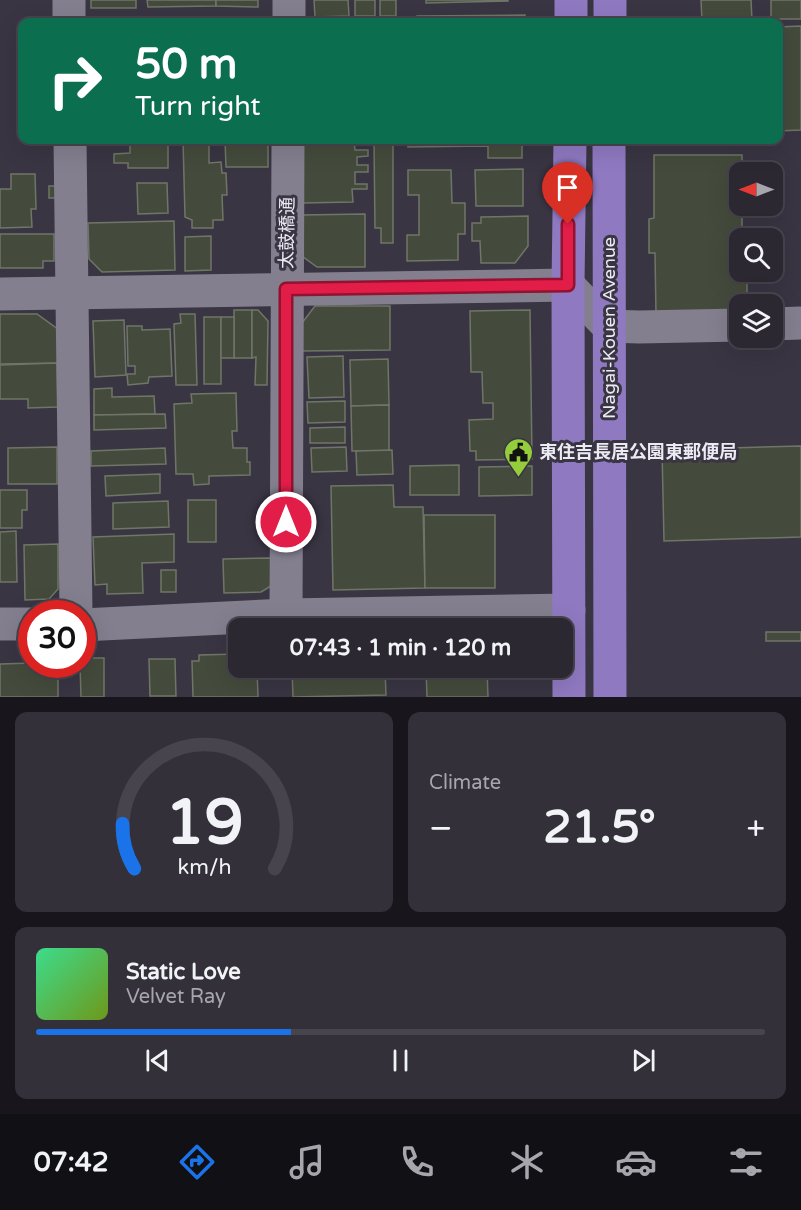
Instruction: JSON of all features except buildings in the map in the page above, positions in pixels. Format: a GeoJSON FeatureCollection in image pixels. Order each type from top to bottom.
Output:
{"type":"FeatureCollection","features":[{"type":"Feature","properties":{"kind":"highway"},"geometry":{"type":"LineString","coordinates":[[571,0],[571,18]]}},
{"type":"Feature","properties":{"kind":"highway"},"geometry":{"type":"LineString","coordinates":[[610,0],[610,18]]}},
{"type":"Feature","properties":{"kind":"highway"},"geometry":{"type":"LineString","coordinates":[[569,697],[570,144]]}},
{"type":"Feature","properties":{"kind":"highway","name":"Nagai-Kouen Avenue"},"geometry":{"type":"LineString","coordinates":[[609,144],[610,697]]}},
{"type":"Feature","properties":{"kind":"street"},"geometry":{"type":"LineString","coordinates":[[69,0],[69,18]]}},
{"type":"Feature","properties":{"kind":"street"},"geometry":{"type":"LineString","coordinates":[[289,0],[289,18]]}},
{"type":"Feature","properties":{"kind":"street"},"geometry":{"type":"LineString","coordinates":[[70,144],[76,600]]}},
{"type":"Feature","properties":{"kind":"street","name":"太鼓橋通"},"geometry":{"type":"LineString","coordinates":[[286,615],[288,144]]}},
{"type":"Feature","properties":{"kind":"street"},"geometry":{"type":"LineString","coordinates":[[0,294],[568,285],[608,326],[729,325]]}},
{"type":"Feature","properties":{"kind":"street"},"geometry":{"type":"LineString","coordinates":[[783,324],[801,323]]}},
{"type":"Feature","properties":{"kind":"street"},"geometry":{"type":"LineString","coordinates":[[96,624],[286,615],[569,610]]}},
{"type":"Feature","properties":{"kind":"street"},"geometry":{"type":"LineString","coordinates":[[0,624],[18,624]]}},
{"type":"Feature","properties":{"kind":"place","name":"東住吉長居公園東郵便局"},"geometry":{"type":"Point","coordinates":[518,478]}},
{"type":"Feature","properties":{"kind":"route"},"geometry":{"type":"LineString","coordinates":[[286,522],[286,289],[568,285],[568,224]]}}]}
